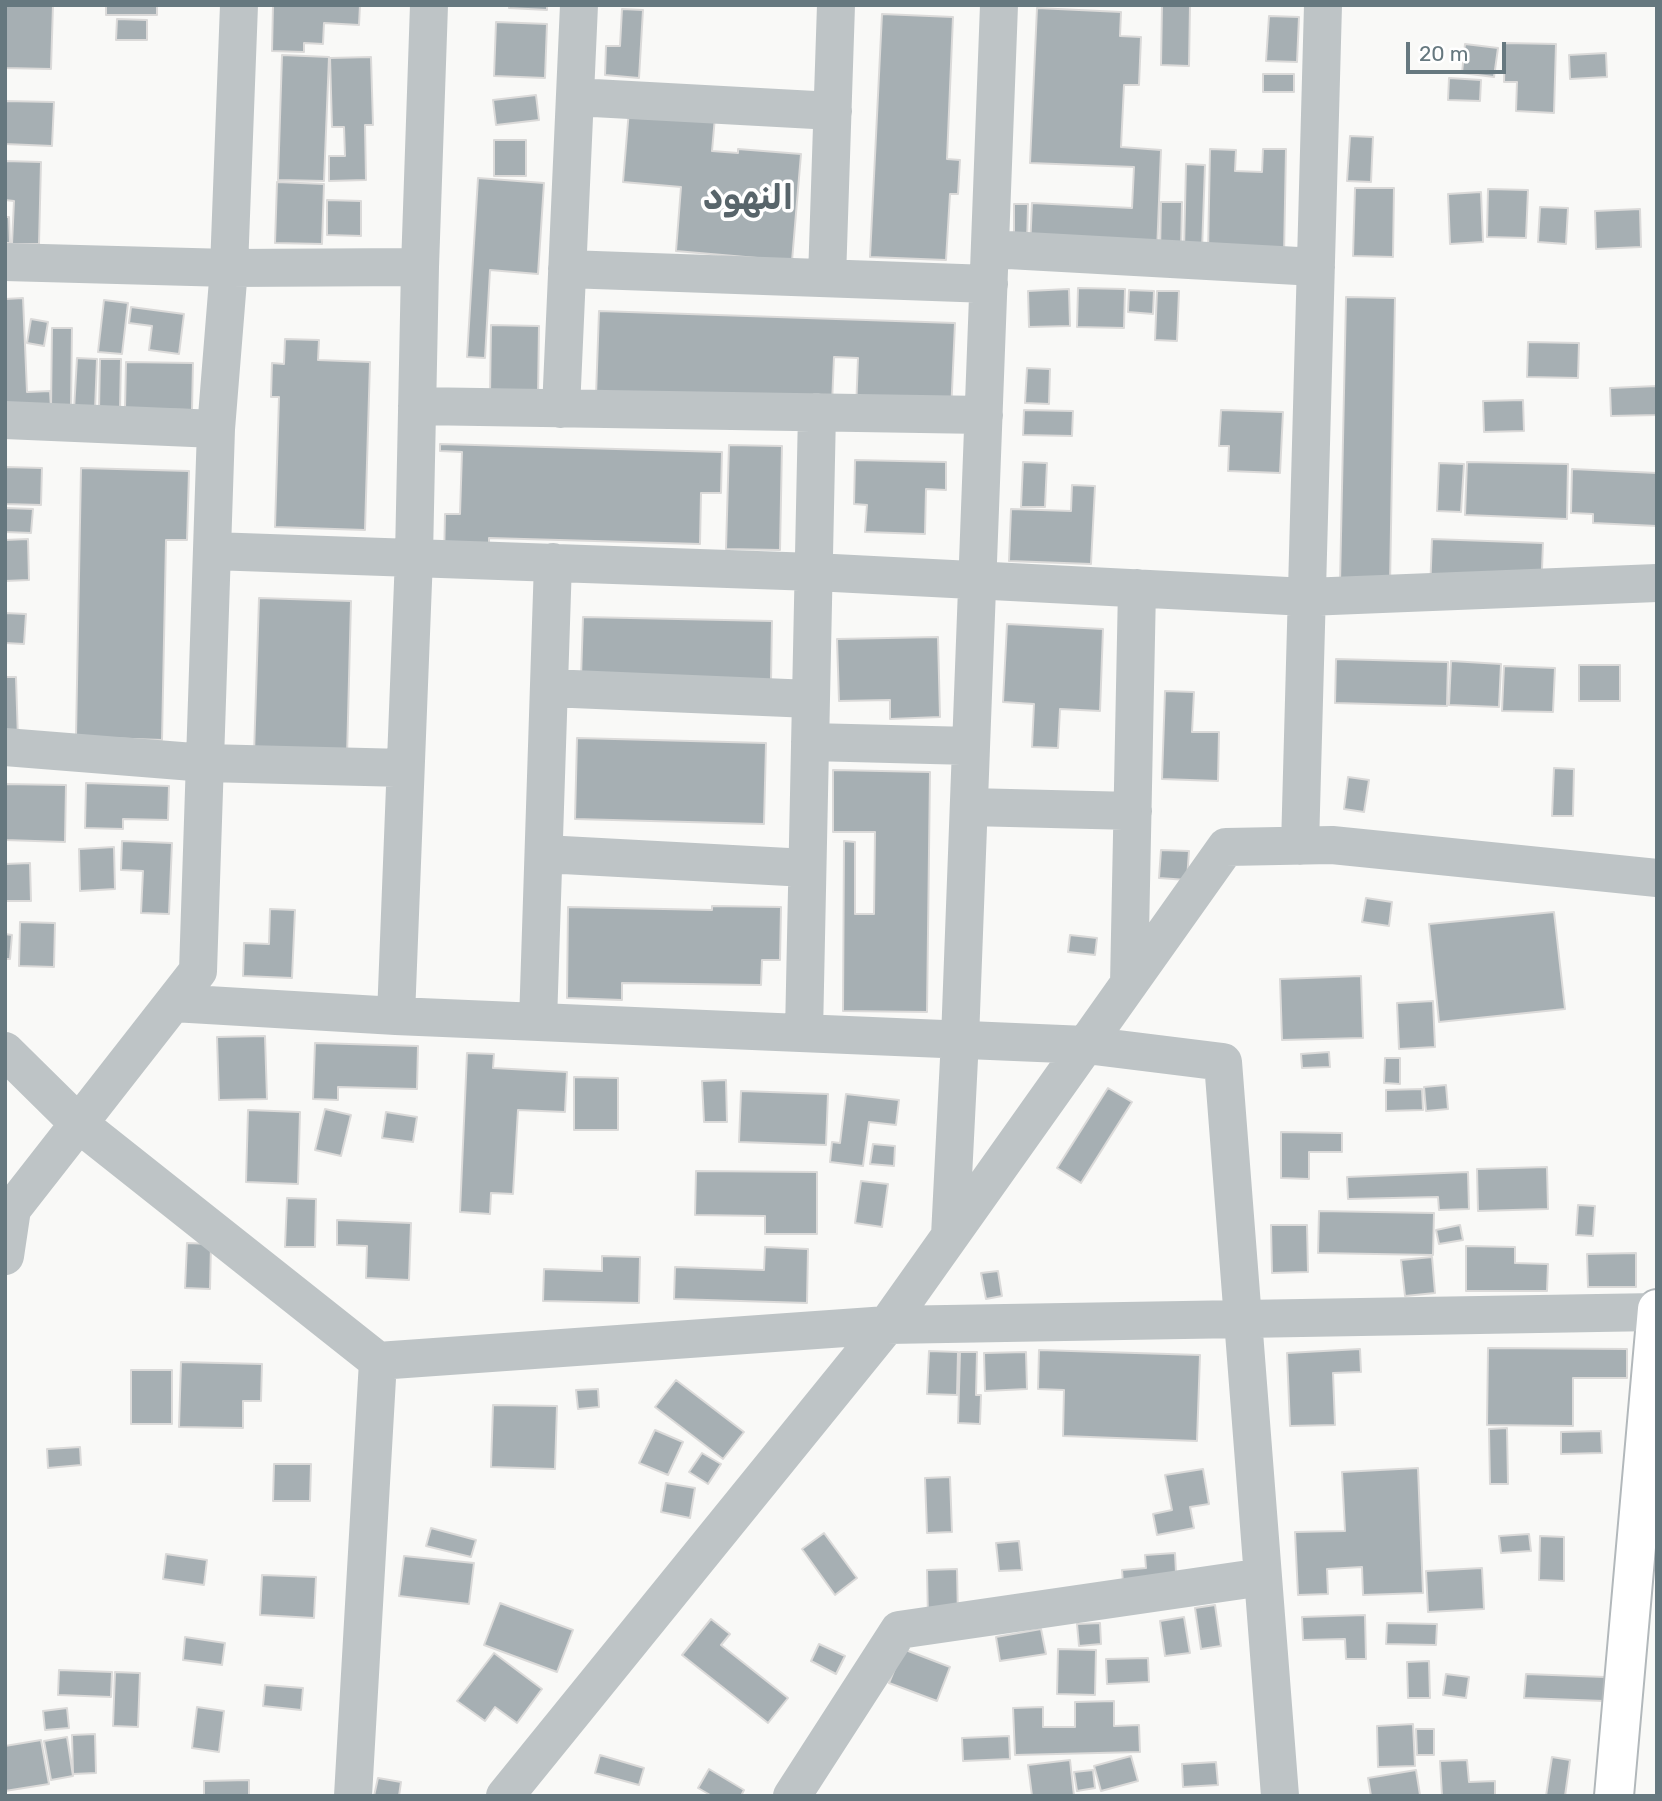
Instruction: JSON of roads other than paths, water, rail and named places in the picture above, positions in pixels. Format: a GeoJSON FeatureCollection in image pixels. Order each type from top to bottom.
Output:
{"type":"FeatureCollection","features":[{"type":"Feature","properties":{"kind":"main road"},"geometry":{"type":"LineString","coordinates":[[1614,1796],[1657,1311]]}},
{"type":"Feature","properties":{"kind":"street"},"geometry":{"type":"LineString","coordinates":[[5,1256],[12,1209],[198,971],[216,429],[229,268],[239,5]]}},
{"type":"Feature","properties":{"kind":"street"},"geometry":{"type":"LineString","coordinates":[[396,1016],[414,557],[429,5]]}},
{"type":"Feature","properties":{"kind":"street"},"geometry":{"type":"LineString","coordinates":[[561,409],[579,5]]}},
{"type":"Feature","properties":{"kind":"street"},"geometry":{"type":"LineString","coordinates":[[827,278],[836,5]]}},
{"type":"Feature","properties":{"kind":"street"},"geometry":{"type":"LineString","coordinates":[[950,1236],[960,1040],[999,5]]}},
{"type":"Feature","properties":{"kind":"street"},"geometry":{"type":"LineString","coordinates":[[1300,846],[1323,5]]}},
{"type":"Feature","properties":{"kind":"street"},"geometry":{"type":"LineString","coordinates":[[575,97],[833,111]]}},
{"type":"Feature","properties":{"kind":"street"},"geometry":{"type":"LineString","coordinates":[[5,262],[229,268],[420,268]]}},
{"type":"Feature","properties":{"kind":"street"},"geometry":{"type":"LineString","coordinates":[[567,269],[827,278],[989,266],[1316,268]]}},
{"type":"Feature","properties":{"kind":"street"},"geometry":{"type":"LineString","coordinates":[[417,406],[984,415]]}},
{"type":"Feature","properties":{"kind":"street"},"geometry":{"type":"LineString","coordinates":[[804,1033],[817,412]]}},
{"type":"Feature","properties":{"kind":"street"},"geometry":{"type":"LineString","coordinates":[[5,420],[216,429]]}},
{"type":"Feature","properties":{"kind":"street"},"geometry":{"type":"LineString","coordinates":[[212,551],[813,572],[1307,597],[1657,583]]}},
{"type":"Feature","properties":{"kind":"street"},"geometry":{"type":"LineString","coordinates":[[538,1022],[553,562]]}},
{"type":"Feature","properties":{"kind":"street"},"geometry":{"type":"LineString","coordinates":[[1129,984],[1137,589]]}},
{"type":"Feature","properties":{"kind":"street"},"geometry":{"type":"LineString","coordinates":[[549,688],[811,699]]}},
{"type":"Feature","properties":{"kind":"street"},"geometry":{"type":"LineString","coordinates":[[810,742],[971,746]]}},
{"type":"Feature","properties":{"kind":"street"},"geometry":{"type":"LineString","coordinates":[[5,747],[206,763],[405,768]]}},
{"type":"Feature","properties":{"kind":"street"},"geometry":{"type":"LineString","coordinates":[[969,807],[1133,811]]}},
{"type":"Feature","properties":{"kind":"street"},"geometry":{"type":"LineString","coordinates":[[505,1796],[887,1325],[1226,847],[1345,846],[1657,878]]}},
{"type":"Feature","properties":{"kind":"street"},"geometry":{"type":"LineString","coordinates":[[544,854],[807,868]]}},
{"type":"Feature","properties":{"kind":"street"},"geometry":{"type":"LineString","coordinates":[[173,1003],[396,1016],[1086,1045],[1223,1062],[1280,1796]]}},
{"type":"Feature","properties":{"kind":"street"},"geometry":{"type":"LineString","coordinates":[[5,1051],[79,1124],[378,1362],[887,1325],[1657,1311]]}},
{"type":"Feature","properties":{"kind":"street"},"geometry":{"type":"LineString","coordinates":[[353,1796],[378,1362]]}},
{"type":"Feature","properties":{"kind":"street"},"geometry":{"type":"LineString","coordinates":[[792,1796],[899,1630],[1263,1577]]}},
{"type":"Feature","properties":{"kind":"district","name":"النهود"},"geometry":{"type":"Point","coordinates":[748,199]}}]}
